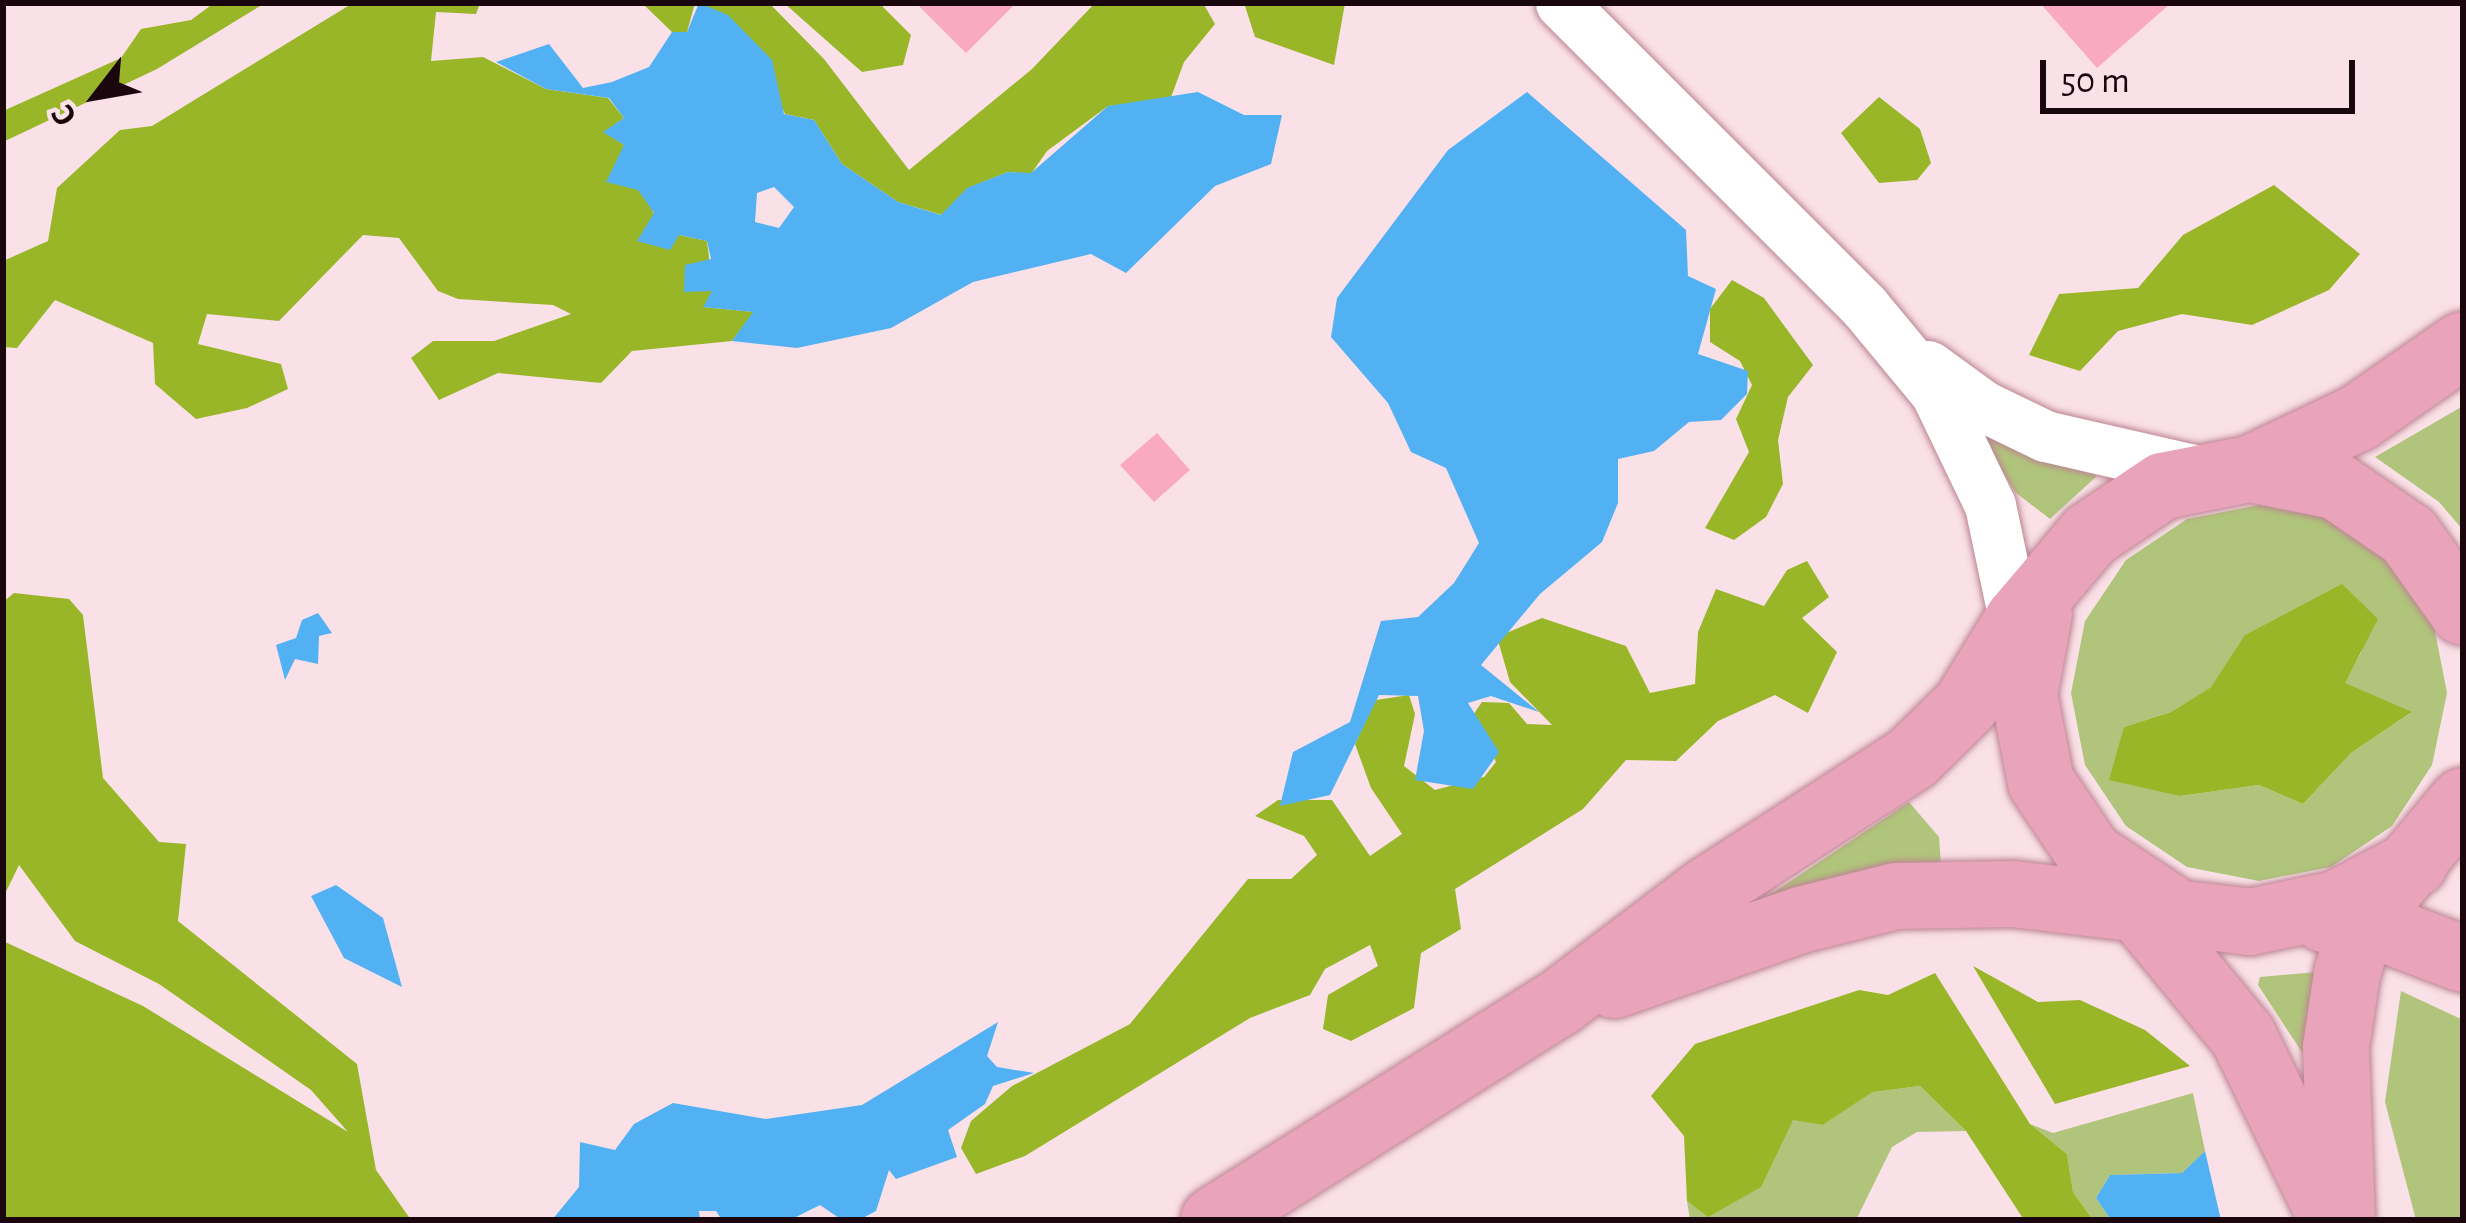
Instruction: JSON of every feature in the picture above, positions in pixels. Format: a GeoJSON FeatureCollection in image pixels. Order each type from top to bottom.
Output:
{"type":"FeatureCollection","features":[{"type":"Feature","properties":{"kind":"main road"},"geometry":{"type":"LineString","coordinates":[[1214,1220],[1559,1003],[1705,892],[1912,758],[1966,705],[2018,620],[2124,507],[2323,438],[2463,345]]}},
{"type":"Feature","properties":{"kind":"main road"},"geometry":{"type":"LineString","coordinates":[[2228,471],[2336,486],[2375,508],[2409,536],[2463,612]]}},
{"type":"Feature","properties":{"kind":"main road"},"geometry":{"type":"LineString","coordinates":[[2062,570],[2028,651],[2024,695],[2041,782],[2090,855],[2174,915],[2317,1180],[2329,1220]]}},
{"type":"Feature","properties":{"kind":"main road"},"geometry":{"type":"LineString","coordinates":[[2342,1220],[2336,1047],[2363,921],[2463,801]]}},
{"type":"Feature","properties":{"kind":"main road"},"geometry":{"type":"LineString","coordinates":[[2294,917],[2415,863]]}},
{"type":"Feature","properties":{"kind":"main road"},"geometry":{"type":"LineString","coordinates":[[1559,1003],[1804,919],[1896,896],[2013,894],[2174,915],[2363,921],[2463,959]]}},
{"type":"Feature","properties":{"kind":"street"},"geometry":{"type":"LineString","coordinates":[[1561,3],[1887,330],[1983,406],[2045,436],[2228,471]]}},
{"type":"Feature","properties":{"kind":"street"},"geometry":{"type":"LineString","coordinates":[[1887,330],[1936,393],[1990,505],[2018,620],[2024,695]]}},
{"type":"Feature","properties":{"kind":"green space"},"geometry":{"type":"Polygon","coordinates":[[[214,3],[265,3],[157,69],[3,142],[3,111],[121,58],[141,29],[191,20],[214,3]]]}},
{"type":"Feature","properties":{"kind":"green space"},"geometry":{"type":"Polygon","coordinates":[[[353,3],[480,3],[476,14],[436,12],[431,61],[483,57],[546,89],[608,98],[624,118],[604,132],[624,145],[654,214],[679,235],[707,241],[713,290],[704,307],[754,312],[732,341],[632,351],[601,383],[498,373],[439,400],[411,358],[433,341],[494,341],[571,314],[553,305],[458,299],[438,291],[399,238],[363,235],[279,321],[207,314],[198,344],[281,364],[288,389],[247,408],[196,419],[155,384],[153,343],[55,300],[17,348],[3,347],[3,261],[48,241],[57,188],[120,130],[152,126],[353,3]]]}},
{"type":"Feature","properties":{"kind":"green space"},"geometry":{"type":"Polygon","coordinates":[[[695,3],[687,32],[672,32],[643,4],[695,3]]]}},
{"type":"Feature","properties":{"kind":"green space"},"geometry":{"type":"Polygon","coordinates":[[[699,3],[769,3],[824,59],[909,170],[1032,69],[1095,3],[1203,3],[1215,24],[1184,62],[1170,100],[1108,106],[1047,151],[1031,174],[1008,172],[968,188],[942,215],[898,202],[842,164],[814,120],[785,114],[773,89],[699,3]]]}},
{"type":"Feature","properties":{"kind":"green space"},"geometry":{"type":"Polygon","coordinates":[[[784,3],[879,3],[911,35],[903,65],[862,72],[784,3]]]}},
{"type":"Feature","properties":{"kind":"green space"},"geometry":{"type":"Polygon","coordinates":[[[1244,3],[1345,3],[1334,65],[1255,37],[1244,3]]]}},
{"type":"Feature","properties":{"kind":"green space"},"geometry":{"type":"Polygon","coordinates":[[[1879,97],[1920,129],[1931,163],[1917,180],[1879,183],[1841,133],[1879,97]]]}},
{"type":"Feature","properties":{"kind":"green space"},"geometry":{"type":"Polygon","coordinates":[[[2274,185],[2360,254],[2329,290],[2252,325],[2182,314],[2118,331],[2080,371],[2029,355],[2059,294],[2138,288],[2183,235],[2274,185]]]}},
{"type":"Feature","properties":{"kind":"green space"},"geometry":{"type":"Polygon","coordinates":[[[1732,280],[1764,298],[1813,365],[1788,397],[1778,440],[1783,484],[1766,517],[1734,540],[1705,528],[1749,452],[1736,419],[1752,385],[1740,361],[1710,342],[1710,309],[1732,280]]]}},
{"type":"Feature","properties":{"kind":"green space"},"geometry":{"type":"Polygon","coordinates":[[[2463,406],[2463,530],[2439,502],[2375,457],[2463,406]]]}},
{"type":"Feature","properties":{"kind":"green space"},"geometry":{"type":"Polygon","coordinates":[[[1968,418],[2041,458],[2097,476],[2050,519],[2015,492],[1968,418]]]}},
{"type":"Feature","properties":{"kind":"green space"},"geometry":{"type":"Polygon","coordinates":[[[2259,505],[2331,519],[2392,560],[2433,621],[2447,693],[2432,765],[2392,826],[2331,867],[2259,881],[2187,867],[2126,826],[2085,765],[2071,693],[2085,621],[2126,560],[2187,519],[2259,505]],[[2362,651],[2211,687],[2171,712],[2124,727],[2180,796],[2259,785],[2303,804],[2351,753],[2411,713],[2344,683],[2362,651]]]}},
{"type":"Feature","properties":{"kind":"green space"},"geometry":{"type":"Polygon","coordinates":[[[1807,561],[1829,597],[1802,618],[1837,652],[1808,713],[1775,695],[1718,721],[1676,761],[1626,760],[1583,809],[1455,889],[1461,929],[1421,953],[1414,1008],[1351,1041],[1323,1029],[1328,995],[1378,966],[1370,945],[1325,969],[1310,995],[1250,1018],[1025,1156],[976,1174],[961,1148],[971,1121],[1012,1086],[1130,1024],[1248,879],[1291,879],[1317,855],[1304,836],[1255,816],[1278,800],[1332,800],[1370,856],[1402,834],[1371,788],[1355,744],[1376,700],[1409,695],[1415,714],[1404,766],[1435,790],[1484,777],[1496,762],[1473,715],[1482,702],[1509,703],[1527,724],[1552,725],[1510,682],[1497,637],[1542,618],[1626,646],[1650,693],[1695,684],[1698,632],[1716,589],[1764,606],[1787,570],[1807,561]]]}},
{"type":"Feature","properties":{"kind":"green space"},"geometry":{"type":"Polygon","coordinates":[[[2342,584],[2378,619],[2345,683],[2412,712],[2351,753],[2303,804],[2259,785],[2180,796],[2109,780],[2124,727],[2171,712],[2211,687],[2245,635],[2342,584]]]}},
{"type":"Feature","properties":{"kind":"green space"},"geometry":{"type":"Polygon","coordinates":[[[14,593],[69,599],[83,615],[103,778],[159,842],[186,844],[178,921],[357,1064],[376,1170],[411,1220],[3,1220],[3,941],[143,1006],[348,1132],[311,1090],[159,984],[75,941],[19,865],[3,898],[3,602],[14,593]]]}},
{"type":"Feature","properties":{"kind":"green space"},"geometry":{"type":"Polygon","coordinates":[[[1909,802],[1939,837],[1941,864],[1743,913],[1909,802]]]}},
{"type":"Feature","properties":{"kind":"green space"},"geometry":{"type":"Polygon","coordinates":[[[1973,966],[2038,1002],[2080,1000],[2145,1030],[2190,1066],[2055,1104],[1973,966]]]}},
{"type":"Feature","properties":{"kind":"green space"},"geometry":{"type":"Polygon","coordinates":[[[2317,972],[2309,1063],[2258,985],[2260,977],[2317,972]]]}},
{"type":"Feature","properties":{"kind":"green space"},"geometry":{"type":"Polygon","coordinates":[[[1935,973],[2030,1124],[2067,1154],[2073,1192],[2093,1220],[2024,1220],[1966,1131],[1920,1086],[1873,1092],[1823,1125],[1793,1120],[1761,1187],[1708,1217],[1687,1201],[1684,1136],[1651,1096],[1695,1044],[1859,990],[1888,995],[1935,973]]]}},
{"type":"Feature","properties":{"kind":"green space"},"geometry":{"type":"Polygon","coordinates":[[[2401,991],[2463,1020],[2463,1220],[2416,1220],[2385,1102],[2401,991]]]}},
{"type":"Feature","properties":{"kind":"green space"},"geometry":{"type":"Polygon","coordinates":[[[1920,1086],[1966,1131],[1917,1132],[1892,1147],[1856,1220],[1690,1220],[1687,1201],[1708,1216],[1793,1119],[1823,1125],[1873,1092],[1920,1086]]]}},
{"type":"Feature","properties":{"kind":"green space"},"geometry":{"type":"Polygon","coordinates":[[[2193,1093],[2205,1151],[2182,1173],[2110,1175],[2096,1198],[2111,1220],[2093,1220],[2073,1192],[2067,1154],[2030,1124],[2053,1133],[2193,1093]]]}},
{"type":"Feature","properties":{"kind":"water"},"geometry":{"type":"Polygon","coordinates":[[[699,3],[728,15],[772,60],[784,114],[814,120],[842,164],[898,202],[941,215],[967,188],[1008,172],[1031,173],[1108,106],[1198,92],[1244,115],[1282,115],[1271,164],[1215,186],[1126,273],[1091,254],[973,282],[891,328],[797,348],[732,341],[753,312],[703,307],[712,291],[684,292],[685,265],[711,259],[707,241],[679,235],[670,250],[637,241],[654,213],[638,190],[606,182],[624,145],[603,132],[624,118],[609,98],[546,89],[496,62],[549,44],[583,88],[649,67],[672,32],[687,32],[699,3]],[[774,187],[757,193],[755,222],[779,228],[794,207],[774,187]]]}},
{"type":"Feature","properties":{"kind":"water"},"geometry":{"type":"Polygon","coordinates":[[[1527,92],[1686,230],[1688,276],[1716,289],[1698,354],[1748,371],[1747,394],[1721,420],[1689,422],[1654,451],[1618,459],[1618,503],[1602,542],[1540,594],[1481,665],[1539,712],[1491,696],[1468,703],[1499,752],[1473,789],[1415,780],[1424,731],[1418,696],[1379,695],[1330,795],[1280,806],[1293,752],[1350,722],[1381,621],[1418,617],[1454,583],[1479,543],[1446,468],[1411,452],[1388,403],[1331,337],[1337,298],[1448,150],[1527,92]]]}},
{"type":"Feature","properties":{"kind":"water"},"geometry":{"type":"Polygon","coordinates":[[[318,613],[332,633],[319,636],[318,664],[295,659],[285,680],[276,645],[296,638],[302,620],[318,613]]]}},
{"type":"Feature","properties":{"kind":"water"},"geometry":{"type":"Polygon","coordinates":[[[336,885],[383,918],[402,987],[344,958],[311,896],[336,885]]]}},
{"type":"Feature","properties":{"kind":"water"},"geometry":{"type":"Polygon","coordinates":[[[998,1022],[987,1056],[997,1067],[1034,1073],[993,1086],[985,1104],[948,1130],[957,1157],[896,1179],[889,1170],[876,1211],[859,1220],[842,1220],[820,1205],[790,1220],[722,1220],[716,1211],[699,1211],[700,1220],[552,1220],[579,1187],[580,1142],[615,1150],[634,1124],[673,1103],[766,1119],[862,1105],[998,1022]]]}},
{"type":"Feature","properties":{"kind":"water"},"geometry":{"type":"Polygon","coordinates":[[[2205,1151],[2221,1220],[2111,1220],[2096,1198],[2110,1175],[2182,1173],[2205,1151]]]}},
{"type":"Feature","properties":{"kind":"building"},"geometry":{"type":"Polygon","coordinates":[[[916,3],[1016,3],[966,53],[916,3]]]}},
{"type":"Feature","properties":{"kind":"building"},"geometry":{"type":"Polygon","coordinates":[[[2040,3],[2171,3],[2097,68],[2040,3]]]}},
{"type":"Feature","properties":{"kind":"building"},"geometry":{"type":"Polygon","coordinates":[[[1157,433],[1190,470],[1154,502],[1120,465],[1157,433]]]}}]}
